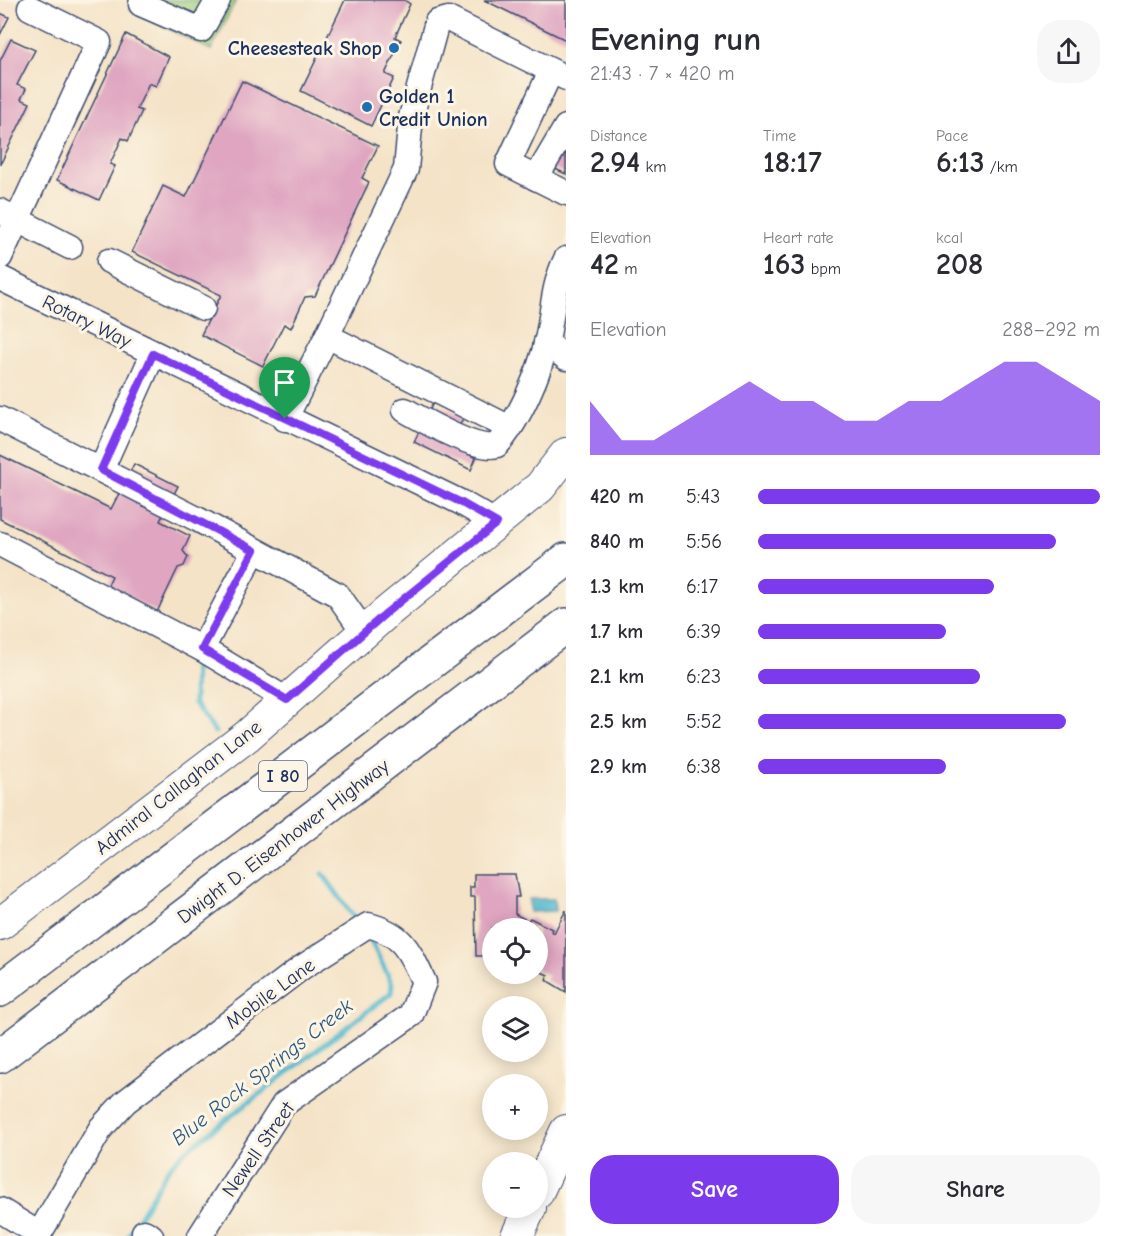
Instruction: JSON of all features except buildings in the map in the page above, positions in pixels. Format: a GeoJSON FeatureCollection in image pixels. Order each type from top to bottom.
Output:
{"type":"FeatureCollection","features":[{"type":"Feature","properties":{"kind":"highway","name":"I 80"},"geometry":{"type":"LineString","coordinates":[[0,990],[566,560]]}},
{"type":"Feature","properties":{"kind":"highway","name":"Dwight D. Eisenhower Highway"},"geometry":{"type":"LineString","coordinates":[[0,1056],[562,630]]}},
{"type":"Feature","properties":{"kind":"main road","name":"Admiral Callaghan Lane"},"geometry":{"type":"LineString","coordinates":[[0,924],[248,736],[364,632],[540,487],[566,454]]}},
{"type":"Feature","properties":{"kind":"main road"},"geometry":{"type":"LineString","coordinates":[[548,1169],[566,1131]]}},
{"type":"Feature","properties":{"kind":"main road"},"geometry":{"type":"LineString","coordinates":[[517,1236],[525,1218]]}},
{"type":"Feature","properties":{"kind":"street"},"geometry":{"type":"LineString","coordinates":[[143,0],[141,4],[201,30],[218,0]]}},
{"type":"Feature","properties":{"kind":"street"},"geometry":{"type":"LineString","coordinates":[[0,257],[8,215],[99,42],[30,8]]}},
{"type":"Feature","properties":{"kind":"street"},"geometry":{"type":"LineString","coordinates":[[285,419],[406,169],[411,117],[437,22],[448,19],[559,75],[508,164],[566,193]]}},
{"type":"Feature","properties":{"kind":"street"},"geometry":{"type":"LineString","coordinates":[[536,178],[566,127]]}},
{"type":"Feature","properties":{"kind":"street"},"geometry":{"type":"LineString","coordinates":[[8,215],[70,247]]}},
{"type":"Feature","properties":{"kind":"street"},"geometry":{"type":"LineString","coordinates":[[405,410],[455,434],[484,445],[497,445],[510,428],[536,375],[546,342],[557,278],[566,259]]}},
{"type":"Feature","properties":{"kind":"street"},"geometry":{"type":"LineString","coordinates":[[109,261],[203,308]]}},
{"type":"Feature","properties":{"kind":"street","name":"Rotary Way"},"geometry":{"type":"LineString","coordinates":[[0,278],[285,419],[460,502],[497,523]]}},
{"type":"Feature","properties":{"kind":"street"},"geometry":{"type":"LineString","coordinates":[[546,342],[566,314]]}},
{"type":"Feature","properties":{"kind":"street"},"geometry":{"type":"LineString","coordinates":[[327,336],[510,428]]}},
{"type":"Feature","properties":{"kind":"street"},"geometry":{"type":"LineString","coordinates":[[546,342],[566,358]]}},
{"type":"Feature","properties":{"kind":"street"},"geometry":{"type":"LineString","coordinates":[[101,470],[153,354]]}},
{"type":"Feature","properties":{"kind":"street"},"geometry":{"type":"LineString","coordinates":[[0,419],[338,596],[364,632]]}},
{"type":"Feature","properties":{"kind":"street"},"geometry":{"type":"LineString","coordinates":[[0,544],[202,649],[287,700]]}},
{"type":"Feature","properties":{"kind":"street"},"geometry":{"type":"LineString","coordinates":[[202,649],[254,550]]}},
{"type":"Feature","properties":{"kind":"street","name":"Mobile Lane"},"geometry":{"type":"LineString","coordinates":[[39,1235],[101,1128],[125,1102],[301,968],[368,925],[387,930],[407,946],[424,982],[411,1015],[327,1073]]}},
{"type":"Feature","properties":{"kind":"street","name":"Newell Street"},"geometry":{"type":"LineString","coordinates":[[200,1236],[284,1104],[327,1073]]}},
{"type":"Feature","properties":{"kind":"street"},"geometry":{"type":"LineString","coordinates":[[0,1210],[39,1235]]}},
{"type":"Feature","properties":{"kind":"green space"},"geometry":{"type":"Polygon","coordinates":[[[135,0],[236,0],[211,50],[130,10],[135,0]]]}},
{"type":"Feature","properties":{"kind":"water"},"geometry":{"type":"Polygon","coordinates":[[[529,899],[554,899],[555,911],[529,912],[529,899]]]}},
{"type":"Feature","properties":{"kind":"waterway"},"geometry":{"type":"LineString","coordinates":[[195,660],[194,703],[215,732]]}},
{"type":"Feature","properties":{"kind":"waterway"},"geometry":{"type":"LineString","coordinates":[[323,874],[355,919]]}},
{"type":"Feature","properties":{"kind":"waterway","name":"Blue Rock Springs Creek"},"geometry":{"type":"LineString","coordinates":[[128,1236],[168,1169],[184,1152],[391,993],[392,984],[369,937]]}},
{"type":"Feature","properties":{"kind":"place","name":"Cheesesteak Shop"},"geometry":{"type":"Point","coordinates":[394,48]}},
{"type":"Feature","properties":{"kind":"place","name":"Golden 1 Credit Union"},"geometry":{"type":"Point","coordinates":[367,107]}},
{"type":"Feature","properties":{"kind":"route"},"geometry":{"type":"LineString","coordinates":[[153,354],[285,419],[460,502],[497,523],[386,613],[287,700],[202,649],[254,550],[101,470],[153,354]]}}]}
